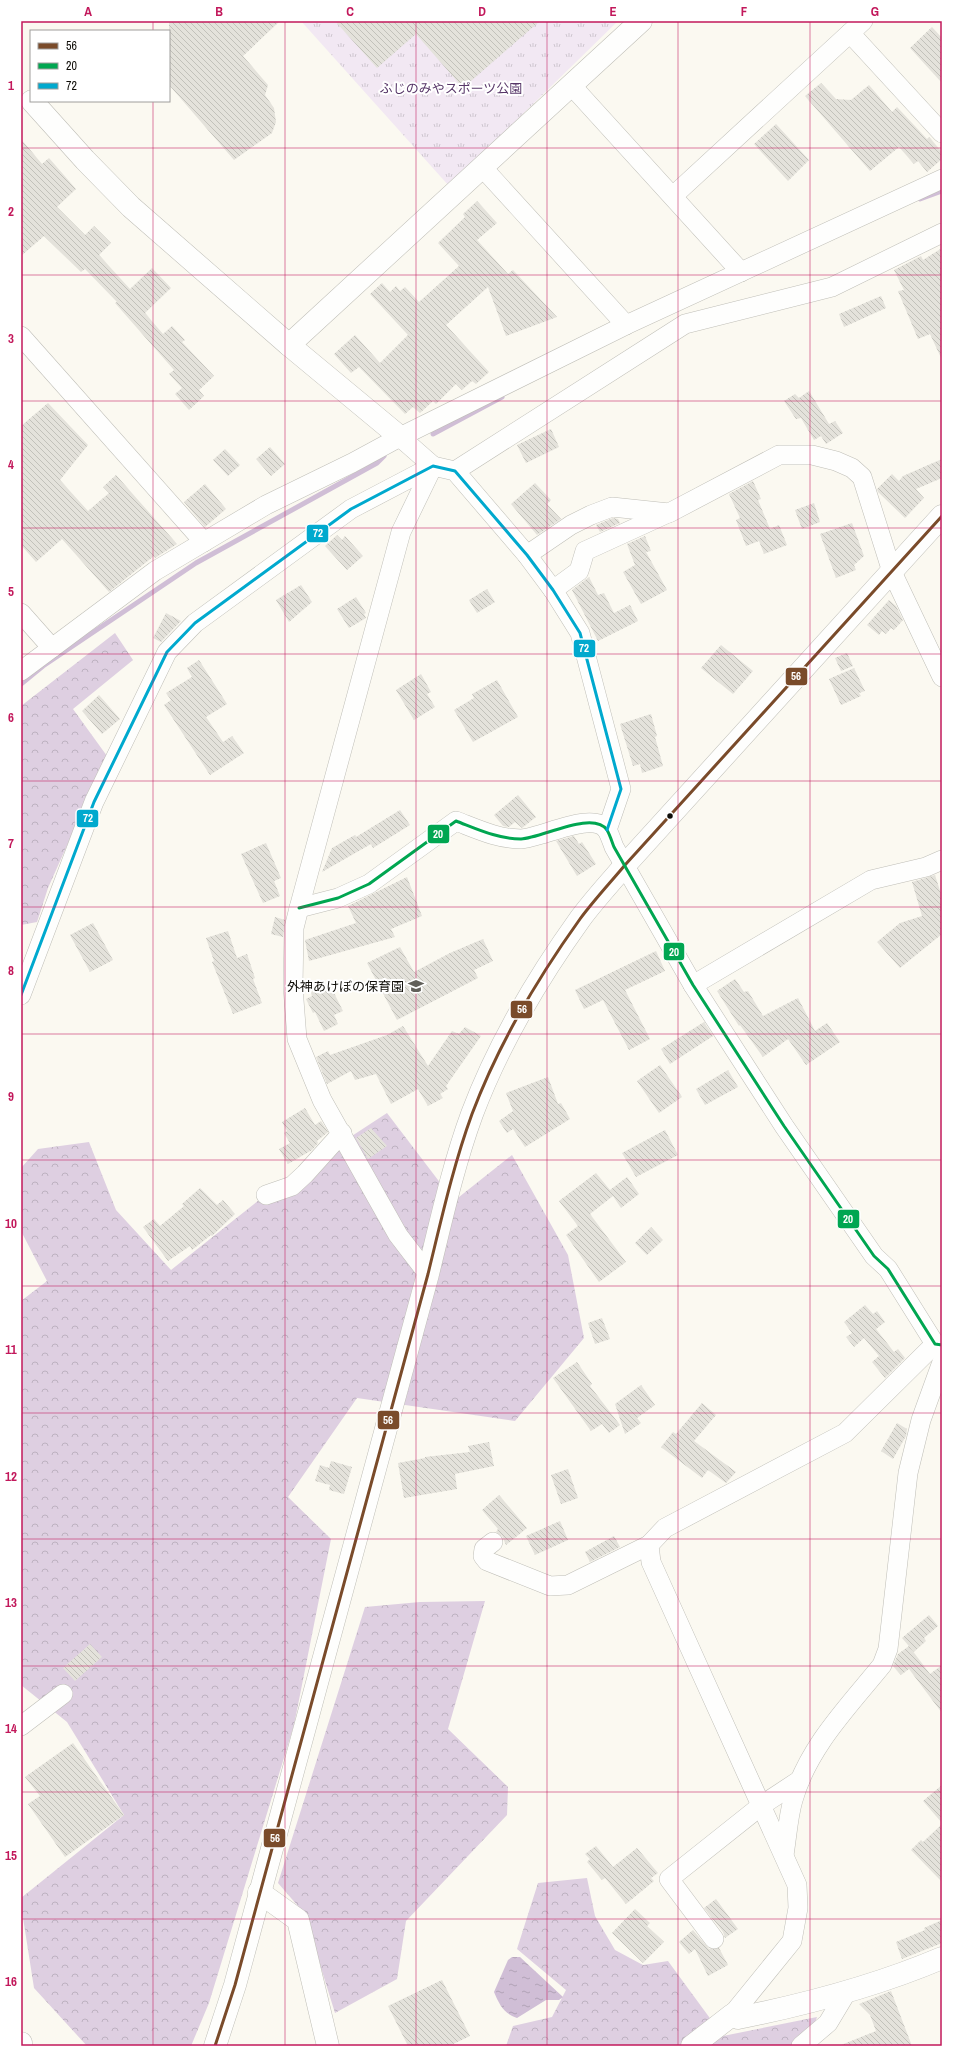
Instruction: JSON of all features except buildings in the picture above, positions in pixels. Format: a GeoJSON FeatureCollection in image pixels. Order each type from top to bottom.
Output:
{"type":"FeatureCollection","features":[{"type":"Feature","properties":{"kind":"main road"},"geometry":{"type":"LineString","coordinates":[[289,345],[641,21]]}},
{"type":"Feature","properties":{"kind":"main road"},"geometry":{"type":"LineString","coordinates":[[21,86],[30,106],[132,207],[289,345],[400,437]]}},
{"type":"Feature","properties":{"kind":"main road"},"geometry":{"type":"LineString","coordinates":[[215,2046],[235,1985],[259,1892],[428,1274],[453,1174],[472,1114],[493,1064],[516,1019],[581,918],[625,866],[942,516]]}},
{"type":"Feature","properties":{"kind":"main road"},"geometry":{"type":"LineString","coordinates":[[259,1892],[298,1920],[328,2046]]}},
{"type":"Feature","properties":{"kind":"main road"},"geometry":{"type":"LineString","coordinates":[[692,2046],[732,2015],[738,2018],[788,2008],[846,1993],[942,1958]]}},
{"type":"Feature","properties":{"kind":"street"},"geometry":{"type":"LineString","coordinates":[[673,196],[857,27],[942,133]]}},
{"type":"Feature","properties":{"kind":"street"},"geometry":{"type":"LineString","coordinates":[[571,85],[741,272]]}},
{"type":"Feature","properties":{"kind":"street"},"geometry":{"type":"LineString","coordinates":[[482,167],[626,325]]}},
{"type":"Feature","properties":{"kind":"street"},"geometry":{"type":"LineString","coordinates":[[21,671],[155,571],[266,505],[626,325],[942,179]]}},
{"type":"Feature","properties":{"kind":"street"},"geometry":{"type":"LineString","coordinates":[[455,471],[685,324],[832,288],[942,233]]}},
{"type":"Feature","properties":{"kind":"street"},"geometry":{"type":"LineString","coordinates":[[21,336],[204,542]]}},
{"type":"Feature","properties":{"kind":"street"},"geometry":{"type":"LineString","coordinates":[[400,437],[433,466],[455,471],[527,554],[580,634],[622,789],[607,830]]}},
{"type":"Feature","properties":{"kind":"street"},"geometry":{"type":"LineString","coordinates":[[552,590],[579,571],[585,551],[669,512],[779,455],[812,455],[836,461],[852,468],[862,477],[892,572],[942,677]]}},
{"type":"Feature","properties":{"kind":"street"},"geometry":{"type":"LineString","coordinates":[[428,1274],[398,1235],[342,1133],[322,1100],[297,1039],[293,987],[294,928],[401,532],[433,466]]}},
{"type":"Feature","properties":{"kind":"street"},"geometry":{"type":"LineString","coordinates":[[21,994],[94,802],[167,652],[195,623],[351,509],[433,466]]}},
{"type":"Feature","properties":{"kind":"street"},"geometry":{"type":"LineString","coordinates":[[527,554],[571,526],[612,507],[669,512]]}},
{"type":"Feature","properties":{"kind":"street"},"geometry":{"type":"LineString","coordinates":[[21,613],[52,648]]}},
{"type":"Feature","properties":{"kind":"street"},"geometry":{"type":"LineString","coordinates":[[300,908],[338,898],[369,884],[456,821],[492,835],[521,839],[559,830],[580,822],[597,823],[607,830],[614,847],[693,985],[797,1146],[874,1256],[888,1269],[940,1350],[908,1473],[886,1654],[882,1665],[815,1748],[792,1801],[784,1855]]}},
{"type":"Feature","properties":{"kind":"street"},"geometry":{"type":"LineString","coordinates":[[693,985],[871,880],[926,867],[942,860]]}},
{"type":"Feature","properties":{"kind":"street"},"geometry":{"type":"LineString","coordinates":[[266,1195],[292,1186],[305,1174],[342,1133]]}},
{"type":"Feature","properties":{"kind":"street"},"geometry":{"type":"LineString","coordinates":[[493,1542],[484,1548],[483,1556],[487,1561],[550,1586],[568,1585],[649,1544],[665,1528],[845,1433],[940,1350]]}},
{"type":"Feature","properties":{"kind":"street"},"geometry":{"type":"LineString","coordinates":[[649,1544],[652,1562],[797,1885],[798,1908],[792,1940],[732,2015]]}},
{"type":"Feature","properties":{"kind":"street"},"geometry":{"type":"LineString","coordinates":[[21,1726],[63,1694]]}},
{"type":"Feature","properties":{"kind":"street"},"geometry":{"type":"LineString","coordinates":[[714,1939],[669,1879],[762,1805],[800,1780]]}},
{"type":"Feature","properties":{"kind":"street"},"geometry":{"type":"LineString","coordinates":[[801,2046],[828,2023],[846,1993]]}},
{"type":"Feature","properties":{"kind":"green space","name":"ふじのみやスポーツ公園"},"geometry":{"type":"Polygon","coordinates":[[[301,21],[618,21],[449,186],[301,21]]]}},
{"type":"Feature","properties":{"kind":"green space"},"geometry":{"type":"Polygon","coordinates":[[[115,633],[133,660],[73,709],[107,756],[48,888],[37,922],[21,925],[21,706],[115,633]]]}},
{"type":"Feature","properties":{"kind":"green space"},"geometry":{"type":"Polygon","coordinates":[[[387,1113],[454,1201],[512,1155],[568,1255],[584,1338],[515,1421],[357,1398],[288,1497],[331,1539],[294,1725],[209,2003],[191,2046],[87,2046],[34,1988],[21,1905],[21,1898],[124,1815],[67,1722],[21,1685],[21,1301],[47,1281],[21,1231],[21,1168],[38,1149],[89,1142],[116,1210],[171,1270],[283,1181],[387,1113]]]}},
{"type":"Feature","properties":{"kind":"green space"},"geometry":{"type":"Polygon","coordinates":[[[485,1601],[448,1729],[508,1787],[507,1815],[406,1921],[397,1979],[335,2013],[304,1913],[278,1883],[365,1607],[420,1602],[485,1601]]]}},
{"type":"Feature","properties":{"kind":"green space"},"geometry":{"type":"Polygon","coordinates":[[[587,1878],[595,1916],[615,1950],[643,1965],[668,1961],[723,2036],[817,2017],[807,2046],[506,2046],[513,2026],[552,2017],[566,1990],[517,1949],[538,1883],[587,1878]]]}},
{"type":"Feature","properties":{"kind":"water"},"geometry":{"type":"Polygon","coordinates":[[[512,1957],[520,1957],[563,1997],[559,2000],[546,2000],[517,2018],[505,2011],[494,1992],[508,1960],[512,1957]]]}},
{"type":"Feature","properties":{"kind":"waterway"},"geometry":{"type":"LineString","coordinates":[[920,199],[942,191]]}},
{"type":"Feature","properties":{"kind":"waterway"},"geometry":{"type":"LineString","coordinates":[[433,434],[502,397]]}},
{"type":"Feature","properties":{"kind":"waterway"},"geometry":{"type":"LineString","coordinates":[[21,684],[43,666],[196,563],[377,463],[384,456]]}},
{"type":"Feature","properties":{"kind":"transit line","name":"72"},"geometry":{"type":"LineString","coordinates":[[21,995],[94,802],[167,652],[195,623],[351,509],[433,466],[455,471],[527,555],[553,590],[580,633],[621,789],[607,830]]}},
{"type":"Feature","properties":{"kind":"transit line","name":"56"},"geometry":{"type":"LineString","coordinates":[[215,2046],[235,1985],[428,1274],[453,1174],[465,1134],[482,1088],[506,1038],[534,989],[564,942],[591,905],[625,865],[942,516]]}},
{"type":"Feature","properties":{"kind":"transit line","name":"20"},"geometry":{"type":"LineString","coordinates":[[299,908],[338,898],[369,884],[456,821],[480,830],[512,839],[530,838],[579,824],[591,823],[600,825],[607,830],[614,847],[693,985],[784,1126],[874,1256],[888,1269],[935,1344],[942,1345]]}},
{"type":"Feature","properties":{"kind":"place","name":"外神あけぼの保育園"},"geometry":{"type":"Point","coordinates":[416,986]}}]}
